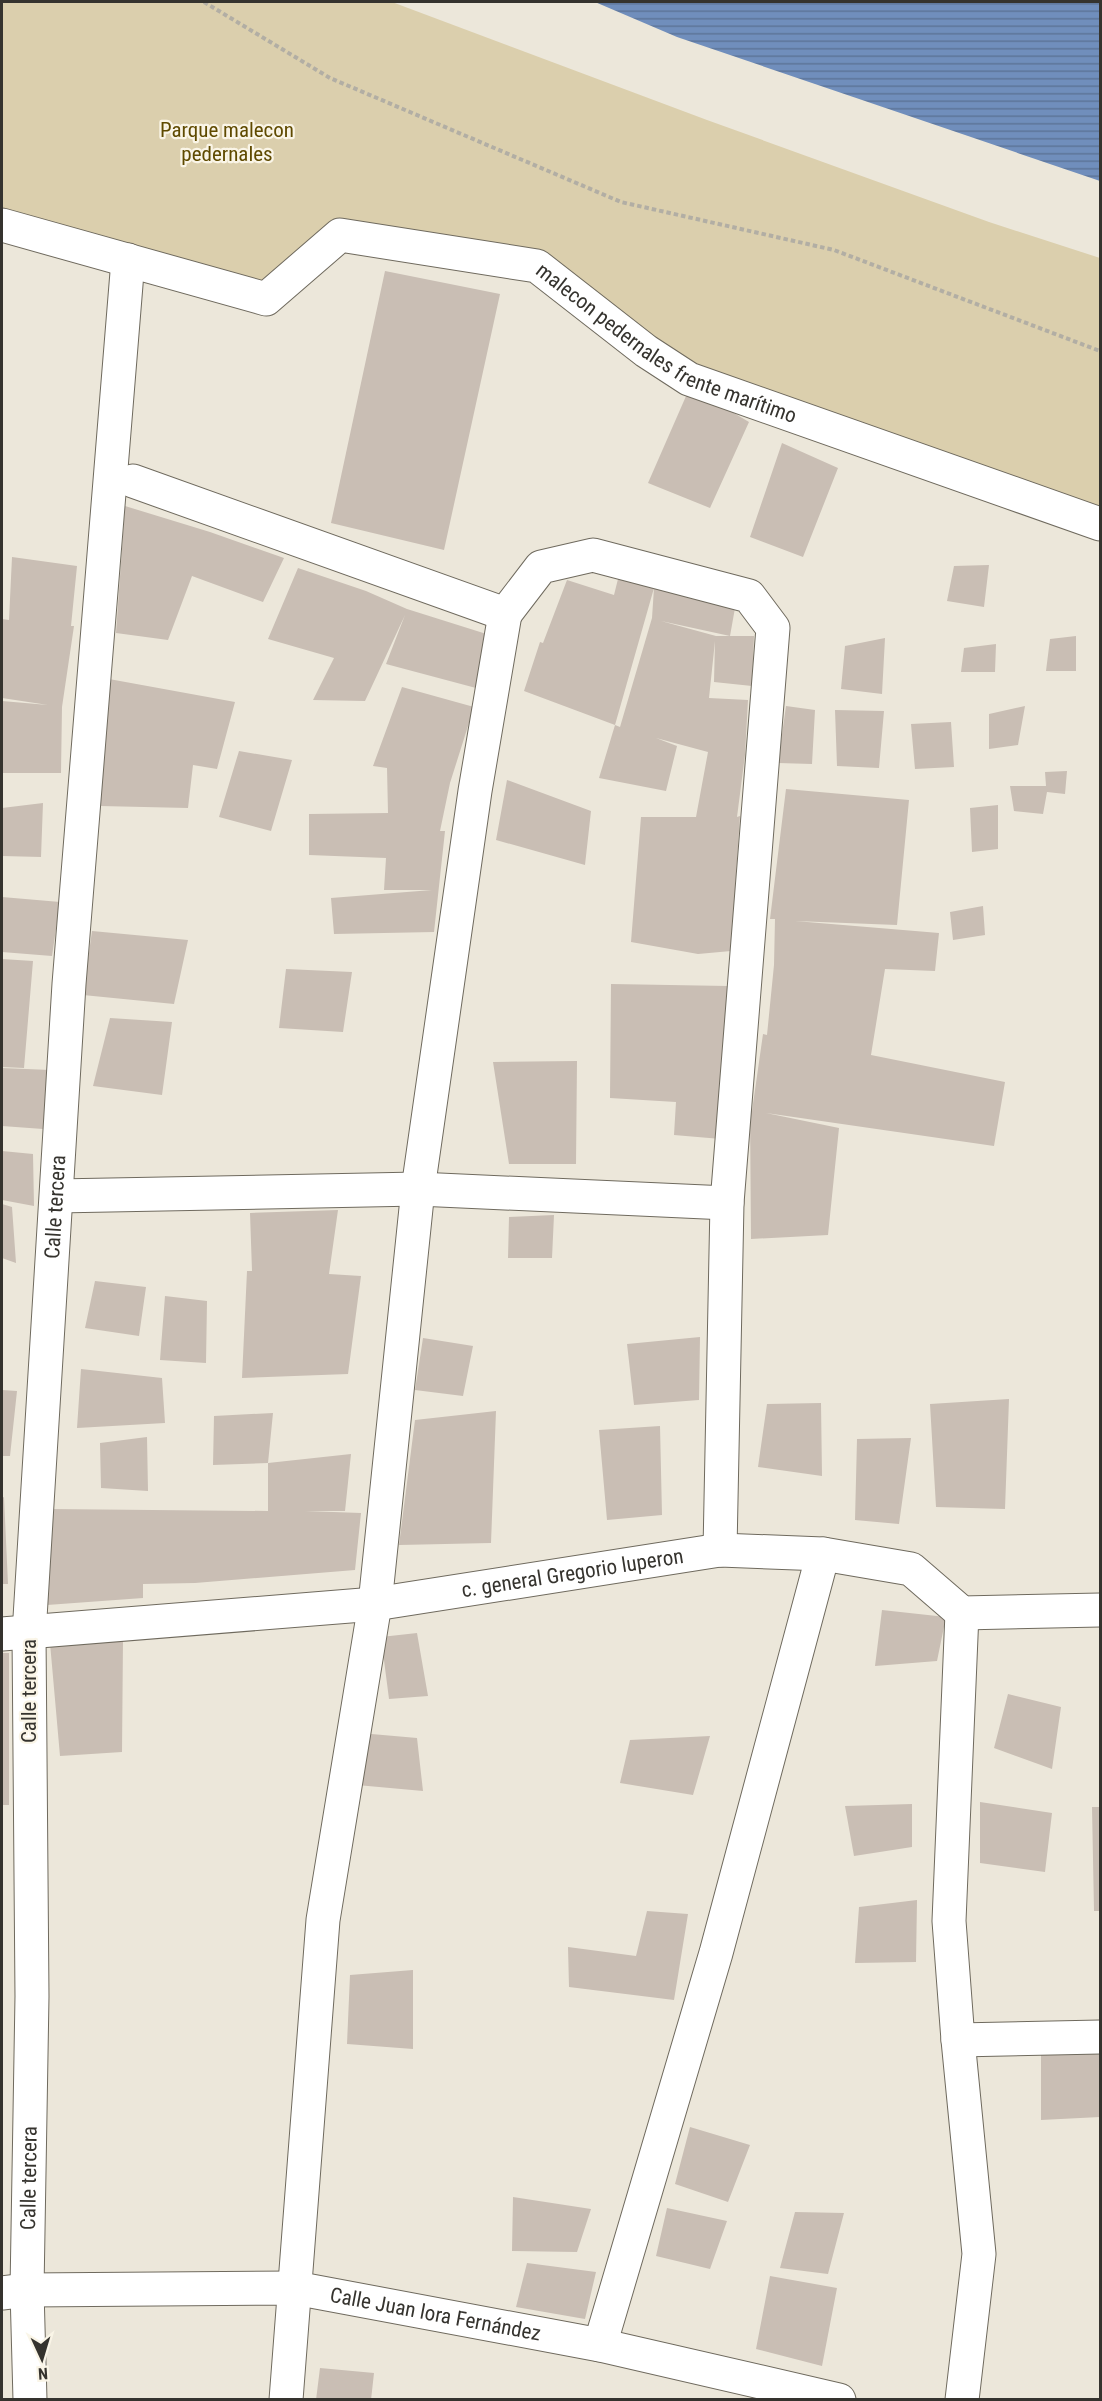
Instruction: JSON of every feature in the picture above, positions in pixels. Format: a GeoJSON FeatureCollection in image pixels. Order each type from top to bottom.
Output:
{"type":"FeatureCollection","features":[{"type":"Feature","properties":{"kind":"street","name":"malecon pedernales frente marítimo"},"geometry":{"type":"LineString","coordinates":[[2,225],[266,299],[340,235],[537,266],[646,351],[689,379],[1101,524]]}},
{"type":"Feature","properties":{"kind":"street","name":"Calle tercera"},"geometry":{"type":"LineString","coordinates":[[30,2400],[14,2292],[32,1996],[15,1634],[57,1196],[69,984],[128,260]]}},
{"type":"Feature","properties":{"kind":"street"},"geometry":{"type":"LineString","coordinates":[[133,481],[505,614]]}},
{"type":"Feature","properties":{"kind":"street"},"geometry":{"type":"LineString","coordinates":[[286,2400],[323,1920],[375,1604],[418,1189],[473,803],[505,614],[541,567],[593,555],[749,596],[773,628],[727,1203],[720,1550]]}},
{"type":"Feature","properties":{"kind":"street"},"geometry":{"type":"LineString","coordinates":[[57,1196],[418,1189],[727,1203]]}},
{"type":"Feature","properties":{"kind":"street","name":"c. general Gregorio luperon"},"geometry":{"type":"LineString","coordinates":[[15,1634],[375,1604],[720,1550],[823,1554],[911,1569],[962,1613]]}},
{"type":"Feature","properties":{"kind":"street"},"geometry":{"type":"LineString","coordinates":[[600,2345],[716,1953],[823,1554]]}},
{"type":"Feature","properties":{"kind":"street"},"geometry":{"type":"LineString","coordinates":[[962,2400],[978,2254],[949,1921],[962,1613],[1101,1610]]}},
{"type":"Feature","properties":{"kind":"street"},"geometry":{"type":"LineString","coordinates":[[958,2040],[1101,2037]]}},
{"type":"Feature","properties":{"kind":"street","name":"Calle Juan lora Fernández"},"geometry":{"type":"LineString","coordinates":[[14,2292],[295,2288],[600,2345],[839,2400]]}},
{"type":"Feature","properties":{"kind":"path"},"geometry":{"type":"LineString","coordinates":[[204,2],[330,78],[621,202],[834,250],[1101,351]]}},
{"type":"Feature","properties":{"kind":"green space","name":"Parque malecon pedernales"},"geometry":{"type":"Polygon","coordinates":[[[2,2],[392,2],[707,120],[989,222],[1100,258],[1100,524],[689,379],[537,266],[340,235],[266,299],[2,225],[2,2]]]}},
{"type":"Feature","properties":{"kind":"water"},"geometry":{"type":"Polygon","coordinates":[[[595,2],[1100,2],[1100,181],[677,37],[595,2]]]}},
{"type":"Feature","properties":{"kind":"building"},"geometry":{"type":"Polygon","coordinates":[[[385,271],[500,294],[444,550],[331,523],[385,271]]]}},
{"type":"Feature","properties":{"kind":"building"},"geometry":{"type":"Polygon","coordinates":[[[690,387],[749,422],[710,508],[648,483],[690,387]]]}},
{"type":"Feature","properties":{"kind":"building"},"geometry":{"type":"Polygon","coordinates":[[[782,443],[838,468],[803,557],[750,537],[782,443]]]}},
{"type":"Feature","properties":{"kind":"building"},"geometry":{"type":"Polygon","coordinates":[[[125,506],[284,558],[263,602],[192,576],[168,640],[116,633],[125,506]]]}},
{"type":"Feature","properties":{"kind":"building"},"geometry":{"type":"Polygon","coordinates":[[[12,557],[77,566],[71,626],[74,626],[62,707],[61,773],[2,773],[2,701],[48,705],[2,698],[2,619],[9,620],[12,557]]]}},
{"type":"Feature","properties":{"kind":"building"},"geometry":{"type":"Polygon","coordinates":[[[989,565],[984,607],[947,601],[954,566],[989,565]]]}},
{"type":"Feature","properties":{"kind":"building"},"geometry":{"type":"Polygon","coordinates":[[[298,568],[366,591],[407,609],[496,637],[476,688],[386,664],[405,615],[365,701],[313,700],[334,658],[268,639],[298,568]]]}},
{"type":"Feature","properties":{"kind":"building"},"geometry":{"type":"Polygon","coordinates":[[[618,579],[654,588],[615,725],[524,691],[540,642],[543,643],[567,580],[614,595],[618,579]]]}},
{"type":"Feature","properties":{"kind":"building"},"geometry":{"type":"Polygon","coordinates":[[[654,588],[735,608],[730,636],[754,636],[752,686],[714,682],[715,641],[709,698],[748,700],[745,755],[737,817],[740,816],[731,951],[698,954],[631,942],[641,817],[696,817],[708,752],[656,738],[677,746],[666,791],[599,778],[615,725],[620,727],[652,618],[654,588]],[[661,621],[716,636],[730,636],[661,621]]]}},
{"type":"Feature","properties":{"kind":"building"},"geometry":{"type":"Polygon","coordinates":[[[1076,636],[1076,671],[1046,671],[1050,639],[1076,636]]]}},
{"type":"Feature","properties":{"kind":"building"},"geometry":{"type":"Polygon","coordinates":[[[885,638],[882,694],[841,689],[845,646],[885,638]]]}},
{"type":"Feature","properties":{"kind":"building"},"geometry":{"type":"Polygon","coordinates":[[[996,644],[995,672],[961,672],[964,648],[996,644]]]}},
{"type":"Feature","properties":{"kind":"building"},"geometry":{"type":"Polygon","coordinates":[[[109,679],[235,702],[217,769],[193,765],[188,808],[100,806],[109,679]]]}},
{"type":"Feature","properties":{"kind":"building"},"geometry":{"type":"Polygon","coordinates":[[[402,687],[474,707],[450,783],[440,831],[445,831],[434,932],[334,934],[331,898],[432,890],[384,890],[386,858],[309,855],[309,814],[388,813],[387,768],[373,766],[402,687]]]}},
{"type":"Feature","properties":{"kind":"building"},"geometry":{"type":"Polygon","coordinates":[[[786,706],[815,710],[812,764],[778,763],[786,706]]]}},
{"type":"Feature","properties":{"kind":"building"},"geometry":{"type":"Polygon","coordinates":[[[1025,706],[1018,745],[989,749],[989,714],[1025,706]]]}},
{"type":"Feature","properties":{"kind":"building"},"geometry":{"type":"Polygon","coordinates":[[[835,710],[884,711],[879,768],[837,766],[835,710]]]}},
{"type":"Feature","properties":{"kind":"building"},"geometry":{"type":"Polygon","coordinates":[[[951,722],[954,767],[915,769],[911,724],[951,722]]]}},
{"type":"Feature","properties":{"kind":"building"},"geometry":{"type":"Polygon","coordinates":[[[239,751],[292,760],[271,831],[219,817],[239,751]]]}},
{"type":"Feature","properties":{"kind":"building"},"geometry":{"type":"Polygon","coordinates":[[[1067,771],[1065,794],[1047,792],[1043,814],[1014,811],[1010,786],[1046,786],[1045,772],[1067,771]]]}},
{"type":"Feature","properties":{"kind":"building"},"geometry":{"type":"Polygon","coordinates":[[[507,780],[591,811],[585,865],[496,840],[507,780]]]}},
{"type":"Feature","properties":{"kind":"building"},"geometry":{"type":"Polygon","coordinates":[[[786,789],[909,800],[897,925],[795,921],[939,933],[935,971],[885,969],[871,1055],[1005,1082],[994,1146],[766,1113],[839,1128],[828,1235],[751,1239],[750,1111],[752,1111],[763,1034],[767,1035],[774,965],[775,919],[770,919],[786,789]]]}},
{"type":"Feature","properties":{"kind":"building"},"geometry":{"type":"Polygon","coordinates":[[[43,803],[41,857],[2,856],[2,808],[43,803]]]}},
{"type":"Feature","properties":{"kind":"building"},"geometry":{"type":"Polygon","coordinates":[[[998,805],[998,849],[972,852],[970,808],[998,805]]]}},
{"type":"Feature","properties":{"kind":"building"},"geometry":{"type":"Polygon","coordinates":[[[2,897],[60,902],[52,956],[2,952],[2,897]]]}},
{"type":"Feature","properties":{"kind":"building"},"geometry":{"type":"Polygon","coordinates":[[[983,906],[985,935],[953,940],[950,912],[983,906]]]}},
{"type":"Feature","properties":{"kind":"building"},"geometry":{"type":"Polygon","coordinates":[[[92,931],[188,940],[174,1004],[83,995],[92,931]]]}},
{"type":"Feature","properties":{"kind":"building"},"geometry":{"type":"Polygon","coordinates":[[[2,959],[33,961],[24,1068],[2,1067],[2,959]]]}},
{"type":"Feature","properties":{"kind":"building"},"geometry":{"type":"Polygon","coordinates":[[[286,969],[352,972],[343,1032],[279,1028],[286,969]]]}},
{"type":"Feature","properties":{"kind":"building"},"geometry":{"type":"Polygon","coordinates":[[[611,984],[728,986],[721,1139],[674,1135],[676,1102],[610,1098],[611,984]]]}},
{"type":"Feature","properties":{"kind":"building"},"geometry":{"type":"Polygon","coordinates":[[[110,1018],[172,1022],[162,1095],[93,1086],[110,1018]]]}},
{"type":"Feature","properties":{"kind":"building"},"geometry":{"type":"Polygon","coordinates":[[[577,1061],[576,1164],[509,1164],[493,1062],[577,1061]]]}},
{"type":"Feature","properties":{"kind":"building"},"geometry":{"type":"Polygon","coordinates":[[[2,1068],[50,1070],[43,1129],[2,1126],[2,1068]]]}},
{"type":"Feature","properties":{"kind":"building"},"geometry":{"type":"Polygon","coordinates":[[[2,1151],[33,1154],[34,1206],[2,1200],[2,1151]]]}},
{"type":"Feature","properties":{"kind":"building"},"geometry":{"type":"Polygon","coordinates":[[[2,1204],[12,1207],[16,1263],[2,1258],[2,1204]]]}},
{"type":"Feature","properties":{"kind":"building"},"geometry":{"type":"Polygon","coordinates":[[[338,1210],[329,1274],[361,1276],[348,1374],[242,1378],[247,1271],[252,1271],[250,1213],[338,1210]]]}},
{"type":"Feature","properties":{"kind":"building"},"geometry":{"type":"Polygon","coordinates":[[[554,1215],[552,1258],[508,1258],[509,1217],[554,1215]]]}},
{"type":"Feature","properties":{"kind":"building"},"geometry":{"type":"Polygon","coordinates":[[[95,1281],[146,1287],[139,1336],[85,1328],[95,1281]]]}},
{"type":"Feature","properties":{"kind":"building"},"geometry":{"type":"Polygon","coordinates":[[[165,1296],[207,1301],[206,1363],[160,1360],[165,1296]]]}},
{"type":"Feature","properties":{"kind":"building"},"geometry":{"type":"Polygon","coordinates":[[[700,1337],[699,1400],[634,1405],[627,1344],[700,1337]]]}},
{"type":"Feature","properties":{"kind":"building"},"geometry":{"type":"Polygon","coordinates":[[[423,1338],[473,1346],[463,1396],[415,1390],[423,1338]]]}},
{"type":"Feature","properties":{"kind":"building"},"geometry":{"type":"Polygon","coordinates":[[[81,1369],[162,1378],[165,1423],[77,1428],[81,1369]]]}},
{"type":"Feature","properties":{"kind":"building"},"geometry":{"type":"Polygon","coordinates":[[[2,1390],[17,1391],[10,1456],[2,1456],[2,1390]]]}},
{"type":"Feature","properties":{"kind":"building"},"geometry":{"type":"Polygon","coordinates":[[[1009,1399],[1005,1509],[936,1507],[930,1404],[1009,1399]]]}},
{"type":"Feature","properties":{"kind":"building"},"geometry":{"type":"Polygon","coordinates":[[[821,1403],[822,1476],[758,1467],[767,1404],[821,1403]]]}},
{"type":"Feature","properties":{"kind":"building"},"geometry":{"type":"Polygon","coordinates":[[[496,1411],[491,1543],[399,1545],[415,1420],[496,1411]]]}},
{"type":"Feature","properties":{"kind":"building"},"geometry":{"type":"Polygon","coordinates":[[[273,1413],[268,1463],[213,1465],[214,1416],[273,1413]]]}},
{"type":"Feature","properties":{"kind":"building"},"geometry":{"type":"Polygon","coordinates":[[[660,1426],[662,1515],[607,1520],[599,1430],[660,1426]]]}},
{"type":"Feature","properties":{"kind":"building"},"geometry":{"type":"Polygon","coordinates":[[[147,1437],[148,1491],[101,1488],[100,1443],[147,1437]]]}},
{"type":"Feature","properties":{"kind":"building"},"geometry":{"type":"Polygon","coordinates":[[[911,1438],[899,1524],[855,1520],[857,1439],[911,1438]]]}},
{"type":"Feature","properties":{"kind":"building"},"geometry":{"type":"Polygon","coordinates":[[[351,1454],[345,1511],[305,1511],[361,1513],[355,1570],[195,1583],[143,1584],[143,1598],[47,1605],[49,1509],[268,1511],[268,1463],[351,1454]]]}},
{"type":"Feature","properties":{"kind":"building"},"geometry":{"type":"Polygon","coordinates":[[[4,1497],[8,1584],[2,1584],[2,1498],[4,1497]]]}},
{"type":"Feature","properties":{"kind":"building"},"geometry":{"type":"Polygon","coordinates":[[[882,1610],[946,1617],[937,1661],[875,1666],[882,1610]]]}},
{"type":"Feature","properties":{"kind":"building"},"geometry":{"type":"Polygon","coordinates":[[[417,1633],[428,1696],[389,1699],[381,1637],[417,1633]]]}},
{"type":"Feature","properties":{"kind":"building"},"geometry":{"type":"Polygon","coordinates":[[[123,1639],[122,1752],[60,1756],[50,1643],[123,1639]]]}},
{"type":"Feature","properties":{"kind":"building"},"geometry":{"type":"Polygon","coordinates":[[[2,1653],[9,1653],[9,1805],[2,1805],[2,1653]]]}},
{"type":"Feature","properties":{"kind":"building"},"geometry":{"type":"Polygon","coordinates":[[[1008,1694],[1061,1707],[1052,1769],[994,1748],[1008,1694]]]}},
{"type":"Feature","properties":{"kind":"building"},"geometry":{"type":"Polygon","coordinates":[[[360,1733],[417,1738],[423,1791],[357,1785],[360,1733]]]}},
{"type":"Feature","properties":{"kind":"building"},"geometry":{"type":"Polygon","coordinates":[[[710,1736],[693,1795],[620,1783],[630,1740],[710,1736]]]}},
{"type":"Feature","properties":{"kind":"building"},"geometry":{"type":"Polygon","coordinates":[[[980,1802],[1052,1813],[1045,1872],[980,1863],[980,1802]]]}},
{"type":"Feature","properties":{"kind":"building"},"geometry":{"type":"Polygon","coordinates":[[[912,1804],[912,1847],[854,1856],[845,1806],[912,1804]]]}},
{"type":"Feature","properties":{"kind":"building"},"geometry":{"type":"Polygon","coordinates":[[[1092,1807],[1100,1807],[1100,1911],[1094,1911],[1092,1807]]]}},
{"type":"Feature","properties":{"kind":"building"},"geometry":{"type":"Polygon","coordinates":[[[917,1900],[916,1962],[855,1963],[859,1907],[917,1900]]]}},
{"type":"Feature","properties":{"kind":"building"},"geometry":{"type":"Polygon","coordinates":[[[647,1911],[688,1914],[674,2000],[569,1987],[568,1947],[636,1956],[647,1911]]]}},
{"type":"Feature","properties":{"kind":"building"},"geometry":{"type":"Polygon","coordinates":[[[413,1970],[413,2049],[347,2044],[350,1975],[413,1970]]]}},
{"type":"Feature","properties":{"kind":"building"},"geometry":{"type":"Polygon","coordinates":[[[1041,2049],[1100,2049],[1100,2117],[1041,2120],[1041,2049]]]}},
{"type":"Feature","properties":{"kind":"building"},"geometry":{"type":"Polygon","coordinates":[[[690,2127],[750,2145],[728,2202],[675,2184],[690,2127]]]}},
{"type":"Feature","properties":{"kind":"building"},"geometry":{"type":"Polygon","coordinates":[[[513,2197],[591,2209],[577,2252],[512,2251],[513,2197]]]}},
{"type":"Feature","properties":{"kind":"building"},"geometry":{"type":"Polygon","coordinates":[[[667,2208],[727,2221],[710,2269],[656,2256],[667,2208]]]}},
{"type":"Feature","properties":{"kind":"building"},"geometry":{"type":"Polygon","coordinates":[[[795,2212],[844,2213],[828,2274],[780,2268],[795,2212]]]}},
{"type":"Feature","properties":{"kind":"building"},"geometry":{"type":"Polygon","coordinates":[[[527,2263],[596,2272],[585,2319],[516,2307],[527,2263]]]}},
{"type":"Feature","properties":{"kind":"building"},"geometry":{"type":"Polygon","coordinates":[[[770,2276],[837,2288],[822,2366],[756,2349],[770,2276]]]}},
{"type":"Feature","properties":{"kind":"building"},"geometry":{"type":"Polygon","coordinates":[[[320,2368],[374,2373],[371,2400],[316,2400],[320,2368]]]}}]}
